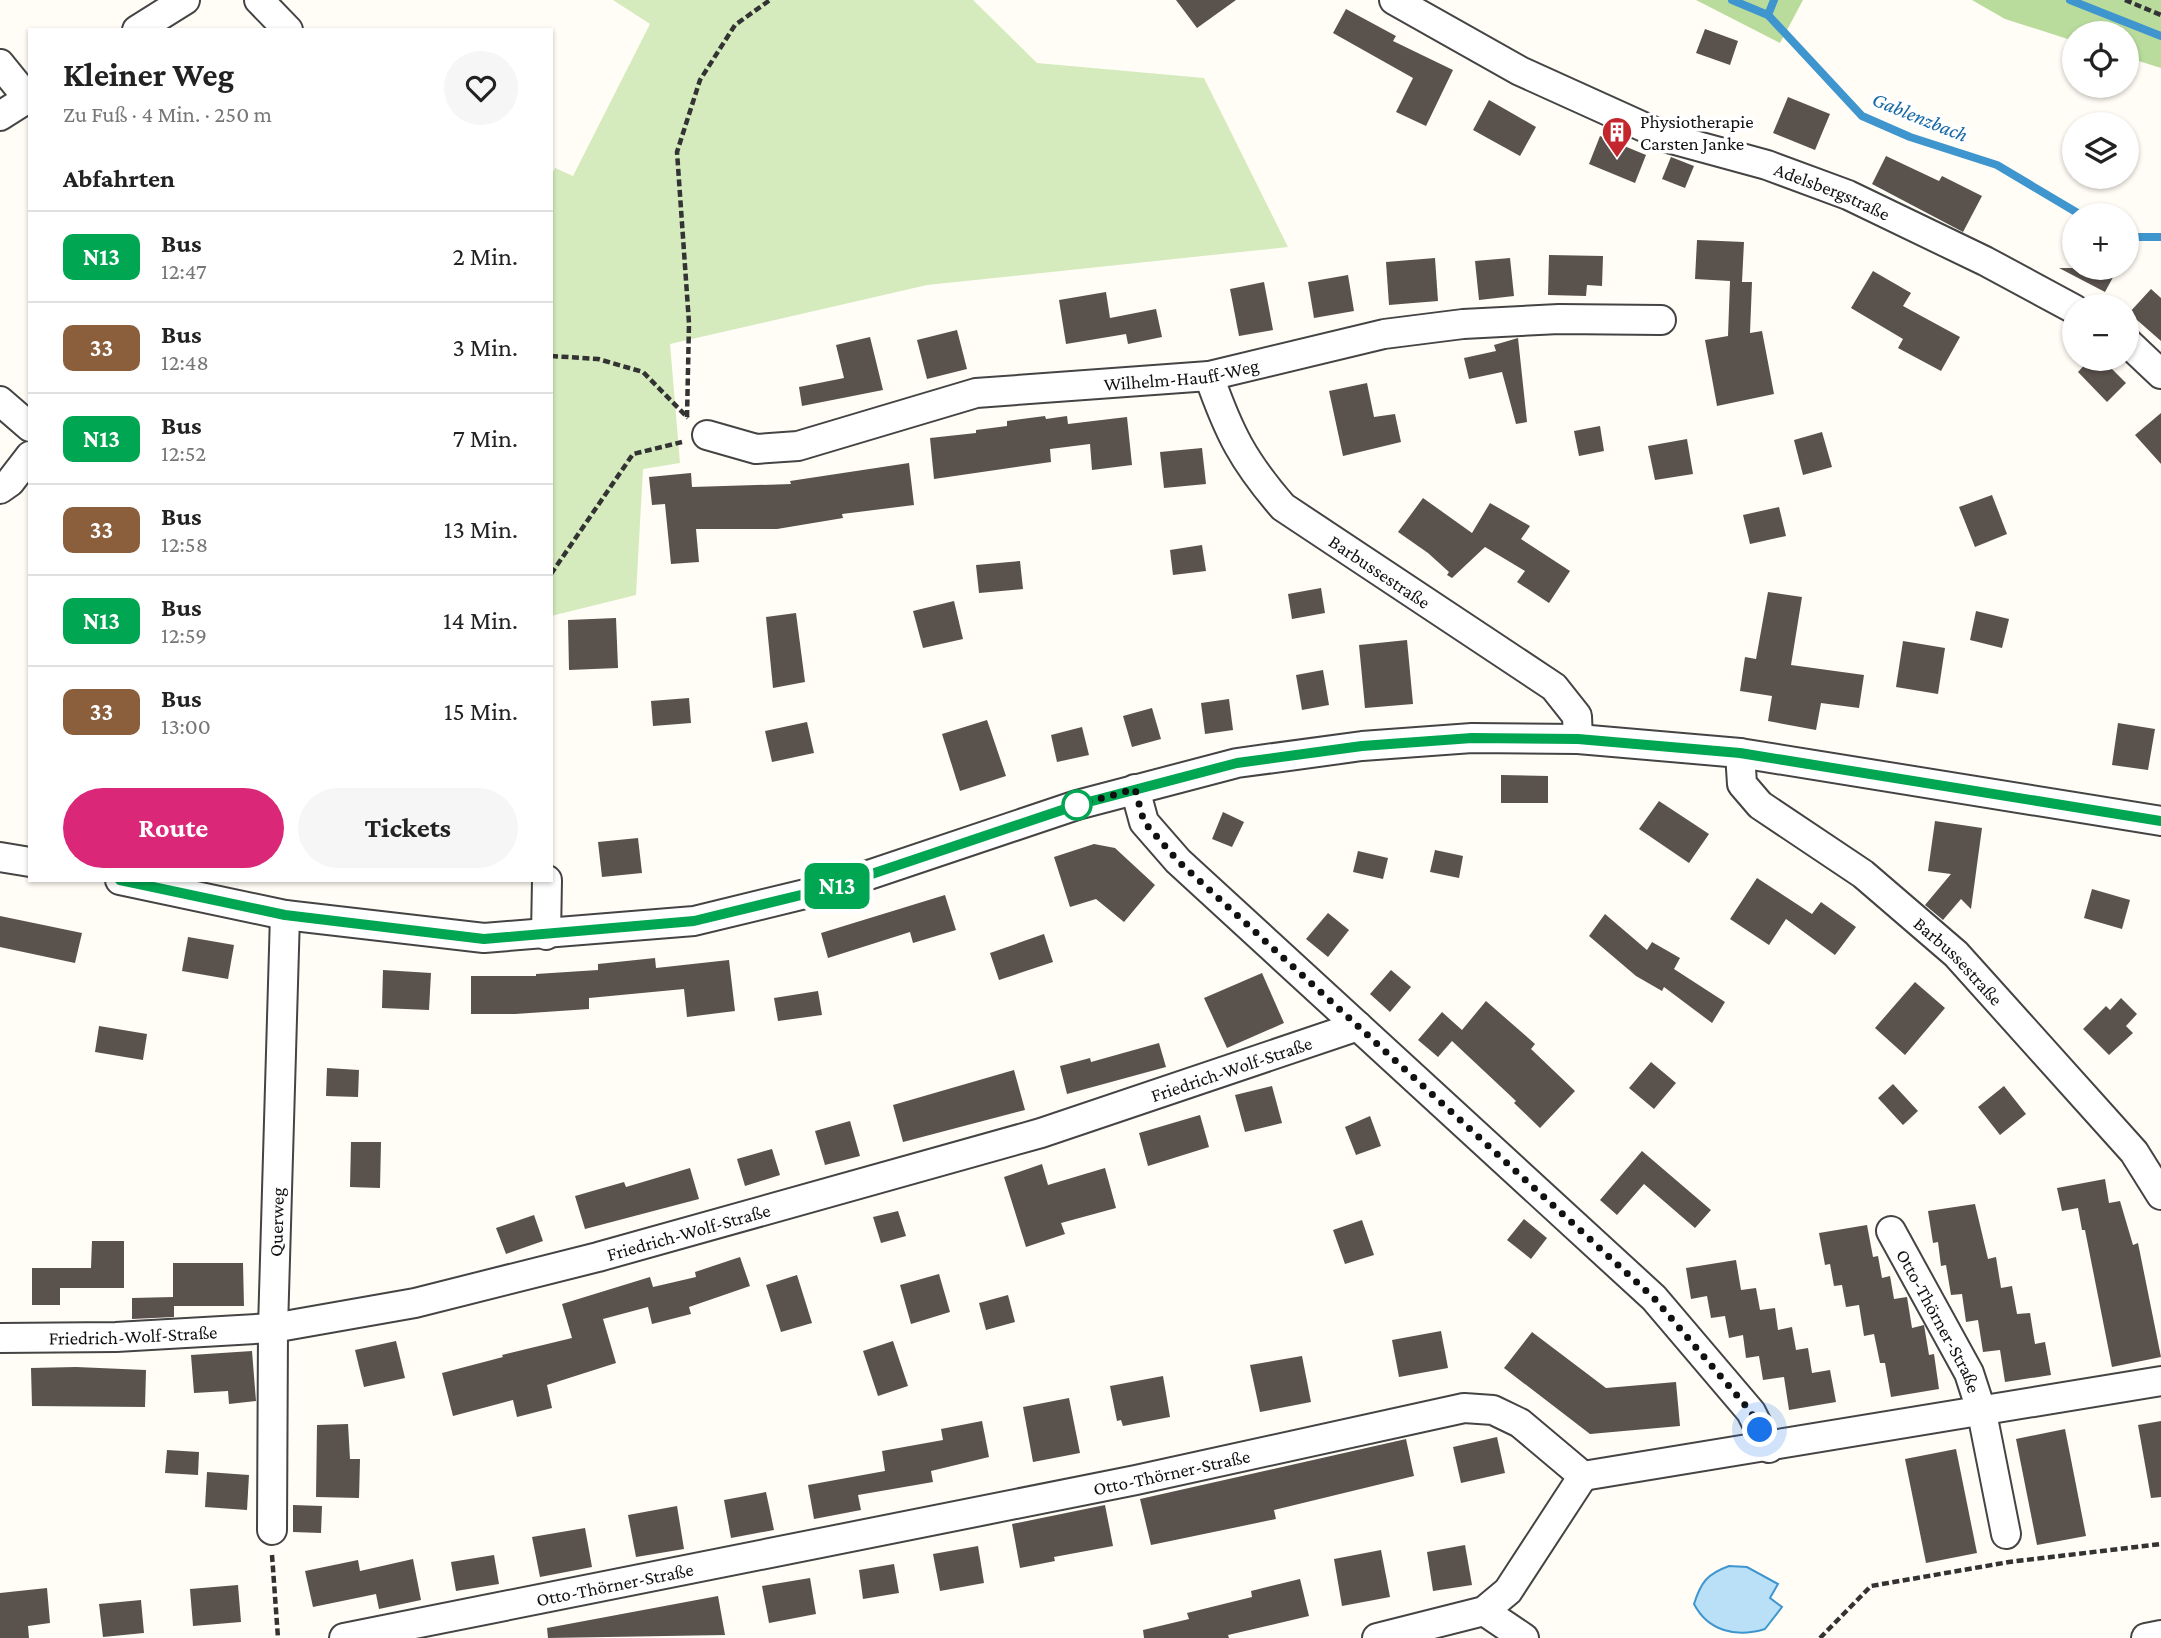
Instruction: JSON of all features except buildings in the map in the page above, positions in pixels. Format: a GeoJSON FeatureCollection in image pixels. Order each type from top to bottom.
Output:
{"type":"FeatureCollection","features":[{"type":"Feature","properties":{"kind":"street"},"geometry":{"type":"LineString","coordinates":[[140,28],[185,0]]}},
{"type":"Feature","properties":{"kind":"street","name":"Adelsbergstraße"},"geometry":{"type":"LineString","coordinates":[[1394,0],[1520,71],[1655,133],[1767,165],[1848,195],[1985,261],[2062,303]]}},
{"type":"Feature","properties":{"kind":"street"},"geometry":{"type":"LineString","coordinates":[[0,64],[28,98]]}},
{"type":"Feature","properties":{"kind":"street"},"geometry":{"type":"LineString","coordinates":[[0,116],[28,100]]}},
{"type":"Feature","properties":{"kind":"street","name":"Wilhelm-Hauff-Weg"},"geometry":{"type":"LineString","coordinates":[[697,426],[757,449],[798,446],[976,393],[1209,376],[1384,334],[1463,324],[1559,319],[1661,320]]}},
{"type":"Feature","properties":{"kind":"street"},"geometry":{"type":"LineString","coordinates":[[2139,353],[2161,374]]}},
{"type":"Feature","properties":{"kind":"street","name":"Barbussestraße"},"geometry":{"type":"LineString","coordinates":[[1209,376],[1226,426],[1251,470],[1283,507],[1554,687],[1577,716],[1578,739]]}},
{"type":"Feature","properties":{"kind":"street"},"geometry":{"type":"LineString","coordinates":[[0,401],[28,425]]}},
{"type":"Feature","properties":{"kind":"street"},"geometry":{"type":"LineString","coordinates":[[0,489],[10,482],[28,459]]}},
{"type":"Feature","properties":{"kind":"street"},"geometry":{"type":"LineString","coordinates":[[129,882],[285,915],[484,939],[694,921],[830,888],[1064,809],[1237,763],[1362,746],[1472,738],[1578,739],[1740,753],[2161,821]]}},
{"type":"Feature","properties":{"kind":"street","name":"Barbussestraße"},"geometry":{"type":"LineString","coordinates":[[1740,753],[1742,784],[1760,805],[1863,874],[1956,954],[2148,1150],[2161,1195]]}},
{"type":"Feature","properties":{"kind":"street"},"geometry":{"type":"LineString","coordinates":[[1135,789],[1144,822],[1178,861],[1654,1298],[1751,1412],[1769,1447]]}},
{"type":"Feature","properties":{"kind":"street"},"geometry":{"type":"LineString","coordinates":[[0,857],[28,862]]}},
{"type":"Feature","properties":{"kind":"street"},"geometry":{"type":"LineString","coordinates":[[546,935],[547,882]]}},
{"type":"Feature","properties":{"kind":"street","name":"Querweg"},"geometry":{"type":"LineString","coordinates":[[272,1539],[273,1328],[285,915]]}},
{"type":"Feature","properties":{"kind":"street","name":"Friedrich-Wolf-Straße"},"geometry":{"type":"LineString","coordinates":[[0,1338],[116,1337],[273,1328],[415,1303],[598,1257],[1041,1133],[1359,1027]]}},
{"type":"Feature","properties":{"kind":"street","name":"Otto-Thörner-Straße"},"geometry":{"type":"LineString","coordinates":[[1891,1231],[1969,1373],[1982,1413],[2006,1534]]}},
{"type":"Feature","properties":{"kind":"street","name":"Otto-Thörner-Straße"},"geometry":{"type":"LineString","coordinates":[[344,1638],[1136,1480],[1464,1408],[1493,1410],[1520,1423],[1583,1476],[1982,1413],[2161,1381]]}},
{"type":"Feature","properties":{"kind":"street"},"geometry":{"type":"LineString","coordinates":[[1377,1638],[1484,1611],[1508,1591],[1583,1476]]}},
{"type":"Feature","properties":{"kind":"street"},"geometry":{"type":"LineString","coordinates":[[1484,1611],[1524,1638]]}},
{"type":"Feature","properties":{"kind":"street"},"geometry":{"type":"LineString","coordinates":[[2146,1638],[2161,1636]]}},
{"type":"Feature","properties":{"kind":"path"},"geometry":{"type":"LineString","coordinates":[[697,426],[677,152],[700,80],[735,25],[770,0]]}},
{"type":"Feature","properties":{"kind":"path"},"geometry":{"type":"LineString","coordinates":[[2125,0],[2161,15]]}},
{"type":"Feature","properties":{"kind":"path"},"geometry":{"type":"LineString","coordinates":[[553,356],[598,359],[643,372],[697,426]]}},
{"type":"Feature","properties":{"kind":"path"},"geometry":{"type":"LineString","coordinates":[[553,571],[633,454],[697,426]]}},
{"type":"Feature","properties":{"kind":"path"},"geometry":{"type":"LineString","coordinates":[[272,1539],[278,1638]]}},
{"type":"Feature","properties":{"kind":"path"},"geometry":{"type":"LineString","coordinates":[[1820,1638],[1871,1586],[2009,1562],[2161,1544]]}},
{"type":"Feature","properties":{"kind":"green space"},"geometry":{"type":"Polygon","coordinates":[[[613,0],[973,0],[1037,63],[1204,78],[1288,247],[927,285],[670,344],[680,463],[643,469],[636,595],[553,616],[553,172],[555,168],[573,176],[650,24],[613,0]]]}},
{"type":"Feature","properties":{"kind":"green space"},"geometry":{"type":"Polygon","coordinates":[[[1696,0],[1803,0],[1780,43],[1696,0]]]}},
{"type":"Feature","properties":{"kind":"green space"},"geometry":{"type":"Polygon","coordinates":[[[1972,0],[2161,0],[2161,68],[2139,61],[2139,21],[2062,21],[2062,37],[2005,19],[1972,0]]]}},
{"type":"Feature","properties":{"kind":"water"},"geometry":{"type":"Polygon","coordinates":[[[1729,1566],[1747,1567],[1778,1584],[1770,1598],[1782,1607],[1765,1629],[1744,1633],[1724,1630],[1707,1621],[1694,1604],[1706,1580],[1715,1572],[1729,1566]]]}},
{"type":"Feature","properties":{"kind":"waterway","name":"Gablenzbach"},"geometry":{"type":"LineString","coordinates":[[1732,0],[1768,15],[1862,116],[1910,137],[1997,165],[2062,204]]}},
{"type":"Feature","properties":{"kind":"waterway"},"geometry":{"type":"LineString","coordinates":[[1768,15],[1774,0]]}},
{"type":"Feature","properties":{"kind":"waterway"},"geometry":{"type":"LineString","coordinates":[[2070,0],[2161,36]]}},
{"type":"Feature","properties":{"kind":"waterway","name":"Gablenzbach"},"geometry":{"type":"LineString","coordinates":[[2139,237],[2161,237]]}},
{"type":"Feature","properties":{"kind":"bus line","name":"N13"},"geometry":{"type":"LineString","coordinates":[[129,882],[285,915],[484,939],[694,921],[865,878],[1077,805],[1237,763],[1362,746],[1472,738],[1578,739],[1740,753],[2161,821]]}},
{"type":"Feature","properties":{"kind":"place","name":"Physiotherapie Carsten Janke"},"geometry":{"type":"Point","coordinates":[1617,159]}},
{"type":"Feature","properties":{"kind":"route"},"geometry":{"type":"LineString","coordinates":[[1077,805],[1135,789],[1144,822],[1178,861],[1654,1298],[1751,1412],[1760,1430]]}}]}
